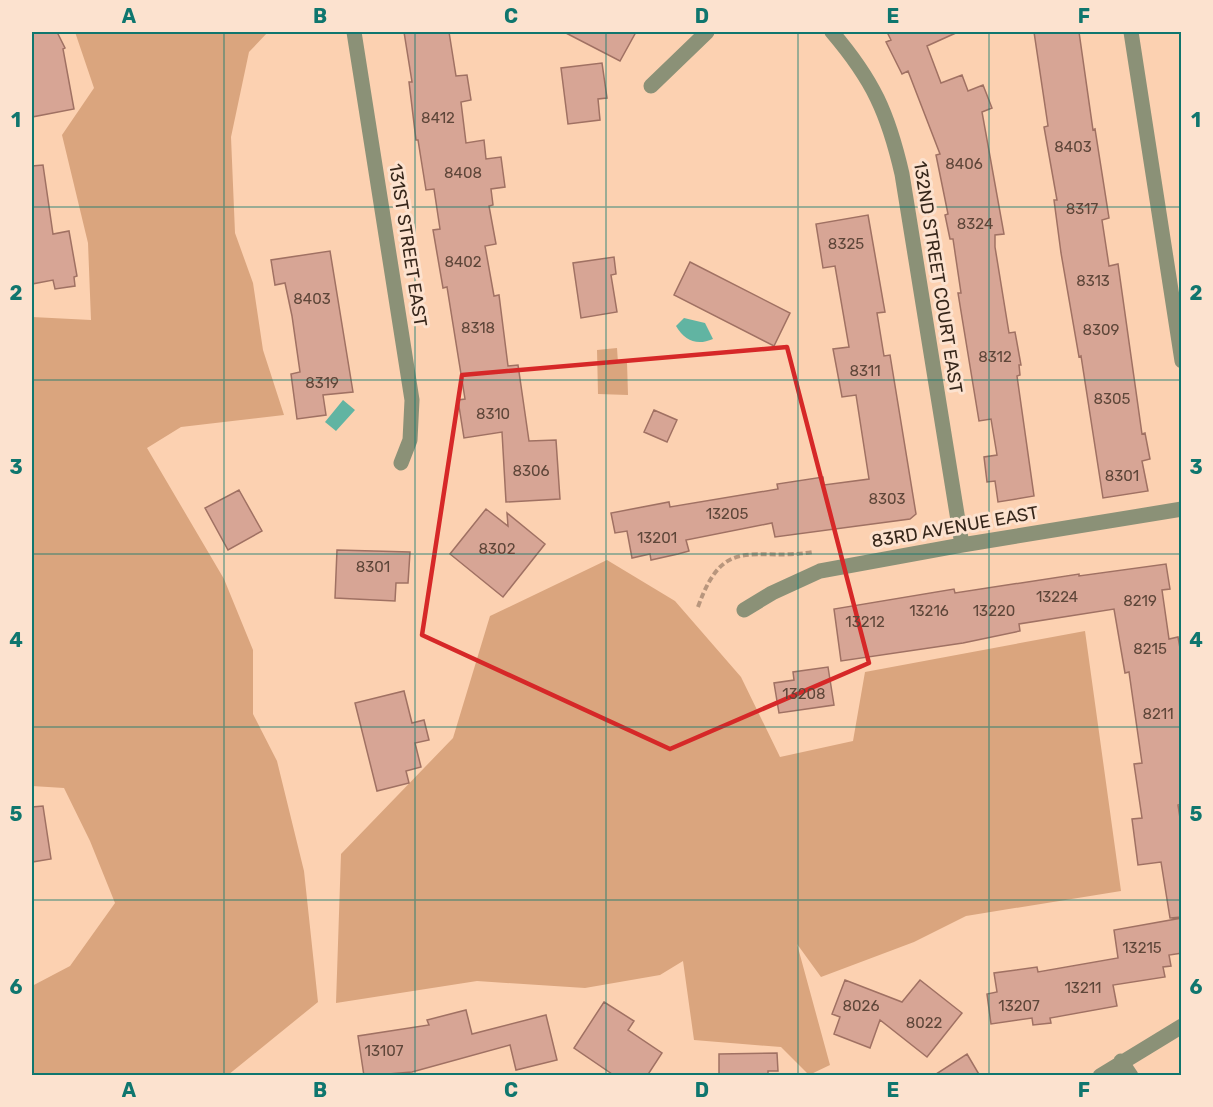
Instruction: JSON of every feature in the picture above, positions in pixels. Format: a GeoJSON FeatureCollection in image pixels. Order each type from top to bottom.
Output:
{"type":"FeatureCollection","features":[{"type":"Feature","properties":{"kind":"street","name":"131ST STREET EAST"},"geometry":{"type":"LineString","coordinates":[[354,32],[412,400],[410,440],[401,463]]}},
{"type":"Feature","properties":{"kind":"street"},"geometry":{"type":"LineString","coordinates":[[651,86],[706,32]]}},
{"type":"Feature","properties":{"kind":"street","name":"132ND STREET COURT EAST"},"geometry":{"type":"LineString","coordinates":[[832,32],[864,72],[881,102],[892,131],[902,174],[962,545]]}},
{"type":"Feature","properties":{"kind":"street"},"geometry":{"type":"LineString","coordinates":[[1131,32],[1182,361]]}},
{"type":"Feature","properties":{"kind":"street","name":"83RD AVENUE EAST"},"geometry":{"type":"LineString","coordinates":[[744,610],[772,592],[820,571],[1182,509]]}},
{"type":"Feature","properties":{"kind":"street"},"geometry":{"type":"LineString","coordinates":[[1100,1076],[1121,1061],[1182,1026]]}},
{"type":"Feature","properties":{"kind":"street"},"geometry":{"type":"LineString","coordinates":[[1121,1061],[1131,1076]]}},
{"type":"Feature","properties":{"kind":"highlighted area"},"geometry":{"type":"Polygon","coordinates":[[[787,347],[869,663],[670,749],[422,635],[462,375],[787,347]]]}},
{"type":"Feature","properties":{"kind":"shaded area"},"geometry":{"type":"Polygon","coordinates":[[[75,32],[268,32],[249,52],[231,137],[235,233],[253,283],[263,350],[284,415],[181,427],[147,448],[224,579],[253,650],[253,714],[277,761],[304,871],[318,1002],[228,1075],[32,1075],[32,986],[70,966],[115,903],[90,841],[64,788],[32,786],[32,317],[91,320],[88,243],[62,135],[94,88],[75,32]]]}},
{"type":"Feature","properties":{"kind":"shaded area"},"geometry":{"type":"Polygon","coordinates":[[[617,348],[618,363],[627,362],[628,395],[598,394],[597,350],[617,348]]]}},
{"type":"Feature","properties":{"kind":"shaded area"},"geometry":{"type":"Polygon","coordinates":[[[607,560],[675,601],[741,677],[780,757],[853,741],[865,672],[1085,631],[1121,891],[966,916],[914,942],[821,977],[797,944],[830,1065],[809,1075],[781,1047],[694,1040],[683,961],[660,975],[585,988],[477,981],[336,1003],[341,854],[453,738],[490,616],[607,560]]]}},
{"type":"Feature","properties":{"kind":"water"},"geometry":{"type":"Polygon","coordinates":[[[684,318],[705,323],[713,339],[697,342],[687,339],[676,326],[684,318]]]}},
{"type":"Feature","properties":{"kind":"water"},"geometry":{"type":"Polygon","coordinates":[[[343,400],[355,410],[336,431],[325,422],[343,400]]]}},
{"type":"Feature","properties":{"kind":"building"},"geometry":{"type":"Polygon","coordinates":[[[32,32],[57,32],[65,48],[63,49],[74,109],[32,117],[32,32]]]}},
{"type":"Feature","properties":{"kind":"building"},"geometry":{"type":"Polygon","coordinates":[[[404,32],[449,32],[456,76],[467,75],[471,100],[461,102],[466,143],[484,140],[486,159],[501,157],[505,187],[491,189],[493,205],[489,206],[496,244],[485,246],[494,296],[499,295],[508,366],[518,365],[529,441],[556,440],[560,499],[506,502],[502,432],[464,438],[458,400],[465,399],[447,287],[443,288],[433,230],[440,229],[434,189],[426,190],[418,140],[416,140],[409,82],[412,82],[404,32]]]}},
{"type":"Feature","properties":{"kind":"building"},"geometry":{"type":"Polygon","coordinates":[[[564,32],[636,32],[620,61],[564,32]]]}},
{"type":"Feature","properties":{"kind":"building"},"geometry":{"type":"Polygon","coordinates":[[[887,32],[958,32],[927,46],[941,83],[962,75],[968,91],[983,85],[992,108],[982,112],[1004,234],[995,235],[995,247],[1009,333],[1015,332],[1021,365],[1019,365],[1020,375],[1017,376],[1034,496],[998,502],[995,481],[987,482],[984,457],[997,455],[991,419],[979,421],[958,293],[961,293],[953,239],[950,239],[945,215],[948,214],[936,155],[940,154],[908,71],[902,74],[886,42],[891,40],[887,32]]]}},
{"type":"Feature","properties":{"kind":"building"},"geometry":{"type":"Polygon","coordinates":[[[1034,32],[1079,32],[1109,218],[1102,220],[1109,266],[1118,264],[1142,434],[1145,433],[1150,459],[1142,461],[1148,491],[1103,498],[1081,356],[1079,357],[1061,253],[1054,200],[1057,200],[1044,127],[1048,126],[1034,32]]]}},
{"type":"Feature","properties":{"kind":"building"},"geometry":{"type":"Polygon","coordinates":[[[602,63],[607,98],[598,99],[600,120],[568,124],[561,68],[602,63]]]}},
{"type":"Feature","properties":{"kind":"building"},"geometry":{"type":"Polygon","coordinates":[[[43,165],[53,234],[69,231],[77,276],[74,277],[75,286],[55,289],[53,280],[32,284],[32,166],[43,165]]]}},
{"type":"Feature","properties":{"kind":"building"},"geometry":{"type":"Polygon","coordinates":[[[868,215],[885,312],[877,313],[884,356],[890,355],[916,514],[910,519],[775,537],[772,523],[686,540],[689,551],[678,554],[651,560],[650,554],[632,558],[627,531],[615,533],[611,513],[669,502],[670,507],[778,489],[777,484],[823,477],[824,485],[869,479],[856,395],[842,397],[833,349],[849,347],[835,266],[823,268],[816,224],[868,215]]]}},
{"type":"Feature","properties":{"kind":"building"},"geometry":{"type":"Polygon","coordinates":[[[330,251],[353,392],[323,395],[326,415],[297,419],[291,374],[300,372],[292,316],[285,283],[275,285],[271,260],[330,251]]]}},
{"type":"Feature","properties":{"kind":"building"},"geometry":{"type":"Polygon","coordinates":[[[614,257],[616,274],[611,275],[617,312],[581,318],[573,263],[614,257]]]}},
{"type":"Feature","properties":{"kind":"building"},"geometry":{"type":"Polygon","coordinates":[[[690,262],[790,313],[774,346],[674,295],[690,262]]]}},
{"type":"Feature","properties":{"kind":"building"},"geometry":{"type":"Polygon","coordinates":[[[654,410],[677,420],[667,442],[644,432],[654,410]]]}},
{"type":"Feature","properties":{"kind":"building"},"geometry":{"type":"Polygon","coordinates":[[[239,490],[262,531],[228,550],[205,508],[239,490]]]}},
{"type":"Feature","properties":{"kind":"building"},"geometry":{"type":"Polygon","coordinates":[[[486,509],[508,526],[507,513],[545,544],[503,597],[450,554],[486,509]]]}},
{"type":"Feature","properties":{"kind":"building"},"geometry":{"type":"Polygon","coordinates":[[[337,550],[410,552],[408,583],[396,583],[395,601],[335,598],[337,550]]]}},
{"type":"Feature","properties":{"kind":"building"},"geometry":{"type":"Polygon","coordinates":[[[1166,564],[1170,589],[1162,590],[1169,639],[1178,637],[1182,659],[1182,804],[1178,805],[1182,831],[1182,917],[1170,918],[1161,862],[1138,865],[1132,819],[1142,818],[1134,764],[1142,763],[1129,672],[1125,673],[1114,609],[1019,624],[1020,631],[963,643],[841,661],[834,609],[954,589],[955,593],[1079,574],[1079,576],[1166,564]]]}},
{"type":"Feature","properties":{"kind":"building"},"geometry":{"type":"Polygon","coordinates":[[[828,667],[834,705],[779,713],[774,683],[794,680],[793,672],[828,667]]]}},
{"type":"Feature","properties":{"kind":"building"},"geometry":{"type":"Polygon","coordinates":[[[404,691],[412,723],[424,720],[429,740],[415,743],[421,767],[406,771],[409,783],[377,791],[355,703],[404,691]]]}},
{"type":"Feature","properties":{"kind":"building"},"geometry":{"type":"Polygon","coordinates":[[[43,806],[51,859],[32,862],[32,807],[43,806]]]}},
{"type":"Feature","properties":{"kind":"building"},"geometry":{"type":"Polygon","coordinates":[[[1182,918],[1182,953],[1169,955],[1171,966],[1163,967],[1165,977],[1113,985],[1117,1006],[1050,1018],[1051,1023],[1033,1025],[1032,1018],[991,1024],[987,994],[997,992],[994,973],[1037,967],[1038,972],[1118,958],[1114,930],[1182,918]]]}},
{"type":"Feature","properties":{"kind":"building"},"geometry":{"type":"Polygon","coordinates":[[[845,980],[902,1002],[920,980],[962,1013],[927,1057],[880,1020],[870,1048],[834,1034],[840,1017],[832,1014],[845,980]]]}},
{"type":"Feature","properties":{"kind":"building"},"geometry":{"type":"Polygon","coordinates":[[[604,1002],[634,1021],[628,1030],[662,1053],[647,1076],[615,1076],[574,1048],[604,1002]]]}},
{"type":"Feature","properties":{"kind":"building"},"geometry":{"type":"Polygon","coordinates":[[[466,1010],[472,1034],[546,1015],[557,1060],[516,1070],[510,1045],[412,1072],[364,1076],[358,1036],[429,1025],[427,1020],[466,1010]]]}},
{"type":"Feature","properties":{"kind":"building"},"geometry":{"type":"Polygon","coordinates":[[[777,1053],[778,1071],[768,1071],[768,1076],[719,1076],[719,1054],[777,1053]]]}},
{"type":"Feature","properties":{"kind":"building"},"geometry":{"type":"Polygon","coordinates":[[[967,1054],[980,1076],[933,1076],[967,1054]]]}}]}
